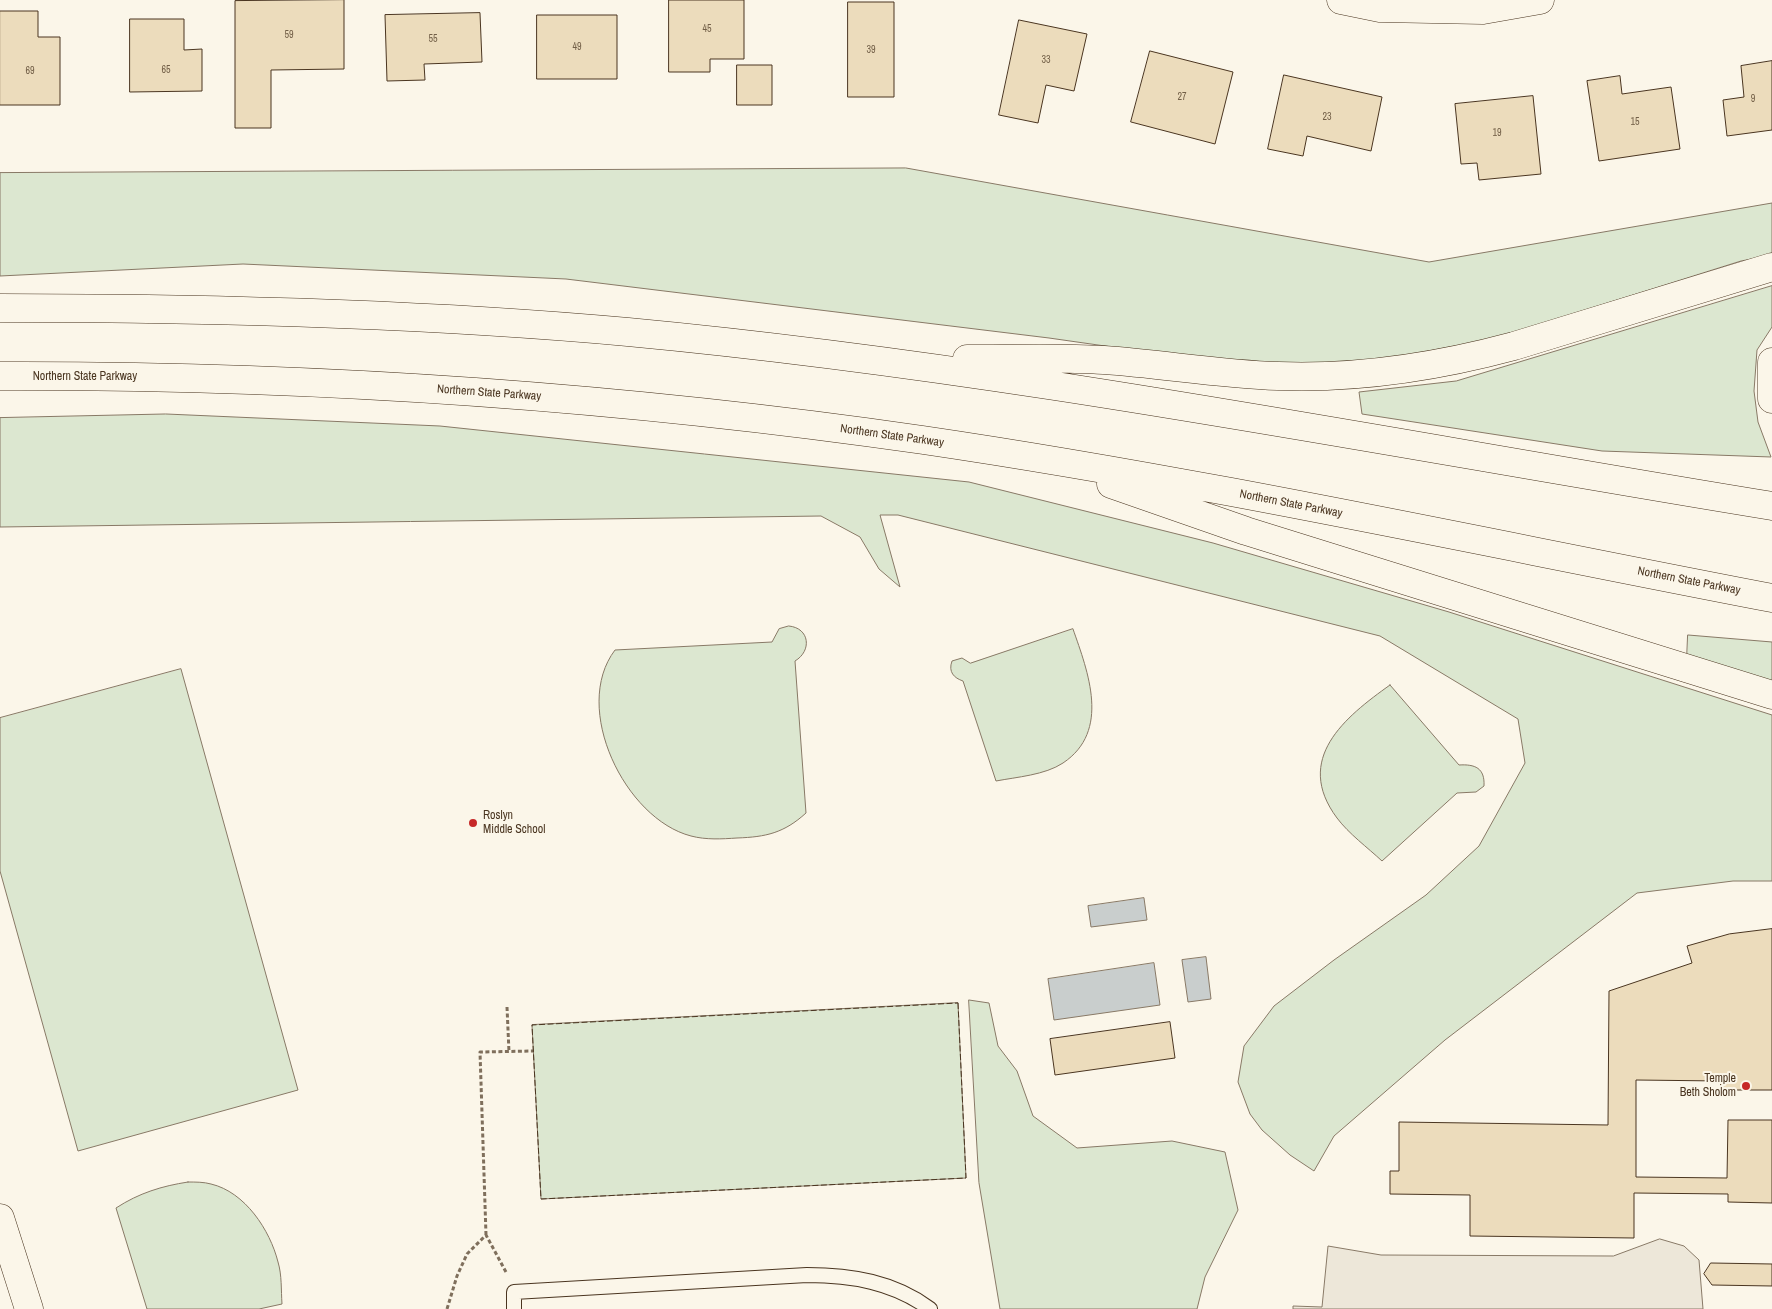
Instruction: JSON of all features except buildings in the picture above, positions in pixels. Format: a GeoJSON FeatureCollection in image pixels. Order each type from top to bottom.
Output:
{"type":"FeatureCollection","features":[{"type":"Feature","properties":{"kind":"main road"},"geometry":{"type":"LineString","coordinates":[[1341,0],[1380,8],[1483,10],[1540,0]]}},
{"type":"Feature","properties":{"kind":"main road"},"geometry":{"type":"LineString","coordinates":[[861,359],[1102,360],[1278,376],[1358,375],[1399,371],[1476,357],[1772,267]]}},
{"type":"Feature","properties":{"kind":"main road"},"geometry":{"type":"LineString","coordinates":[[0,308],[144,308],[394,316],[626,332],[861,359],[1222,413],[1772,506]]}},
{"type":"Feature","properties":{"kind":"main road"},"geometry":{"type":"LineString","coordinates":[[1772,362],[1772,399]]}},
{"type":"Feature","properties":{"kind":"main road","name":"Northern State Parkway"},"geometry":{"type":"LineString","coordinates":[[0,376],[245,380],[454,390],[580,400],[805,425],[1032,457],[1475,539],[1772,598]]}},
{"type":"Feature","properties":{"kind":"main road"},"geometry":{"type":"LineString","coordinates":[[1032,457],[1246,531],[1772,695]]}},
{"type":"Feature","properties":{"kind":"main road"},"geometry":{"type":"LineString","coordinates":[[0,1218],[29,1309]]}},
{"type":"Feature","properties":{"kind":"lane"},"geometry":{"type":"LineString","coordinates":[[514,1309],[514,1292],[755,1277],[829,1275],[854,1277],[877,1282],[918,1300],[930,1309]]}},
{"type":"Feature","properties":{"kind":"path"},"geometry":{"type":"LineString","coordinates":[[507,1007],[509,1052]]}},
{"type":"Feature","properties":{"kind":"path"},"geometry":{"type":"LineString","coordinates":[[514,1292],[501,1259],[486,1235],[480,1052],[534,1051]]}},
{"type":"Feature","properties":{"kind":"path"},"geometry":{"type":"LineString","coordinates":[[447,1309],[457,1276],[467,1254],[486,1235]]}},
{"type":"Feature","properties":{"kind":"green space"},"geometry":{"type":"Polygon","coordinates":[[[906,168],[1429,262],[1772,203],[1772,255],[1741,261],[1493,339],[1339,368],[1231,364],[1049,338],[566,279],[243,264],[0,276],[0,173],[906,168]]]}},
{"type":"Feature","properties":{"kind":"green space"},"geometry":{"type":"Polygon","coordinates":[[[1772,286],[1772,327],[1757,350],[1754,391],[1758,422],[1771,457],[1602,451],[1362,414],[1359,392],[1456,381],[1772,286]]]}},
{"type":"Feature","properties":{"kind":"green space"},"geometry":{"type":"Polygon","coordinates":[[[166,414],[440,426],[969,482],[1213,543],[1449,612],[1772,715],[1772,881],[1733,881],[1637,893],[1445,1040],[1334,1136],[1314,1171],[1290,1155],[1262,1130],[1250,1114],[1238,1082],[1244,1046],[1274,1006],[1334,960],[1426,895],[1479,846],[1525,763],[1518,719],[1380,636],[898,515],[880,515],[900,587],[879,569],[860,537],[821,516],[0,527],[0,418],[166,414]]]}},
{"type":"Feature","properties":{"kind":"green space"},"geometry":{"type":"Polygon","coordinates":[[[789,626],[801,631],[805,635],[806,640],[804,652],[795,661],[806,813],[790,825],[774,833],[747,837],[702,838],[691,836],[667,826],[645,808],[626,785],[612,758],[602,730],[599,701],[603,674],[615,650],[772,642],[779,629],[789,626]]]}},
{"type":"Feature","properties":{"kind":"green space"},"geometry":{"type":"Polygon","coordinates":[[[1073,629],[1085,664],[1092,700],[1091,718],[1087,735],[1078,750],[1056,767],[1031,775],[996,781],[963,681],[957,678],[951,671],[952,661],[962,658],[970,663],[1073,629]]]}},
{"type":"Feature","properties":{"kind":"green space"},"geometry":{"type":"Polygon","coordinates":[[[1688,635],[1772,642],[1772,684],[1687,658],[1688,635]]]}},
{"type":"Feature","properties":{"kind":"green space"},"geometry":{"type":"Polygon","coordinates":[[[181,669],[298,1090],[78,1151],[0,871],[0,718],[181,669]]]}},
{"type":"Feature","properties":{"kind":"green space"},"geometry":{"type":"Polygon","coordinates":[[[1390,685],[1459,765],[1474,766],[1481,771],[1484,786],[1476,792],[1457,793],[1382,861],[1337,818],[1325,797],[1320,777],[1323,758],[1330,741],[1357,711],[1390,685]]]}},
{"type":"Feature","properties":{"kind":"green space"},"geometry":{"type":"Polygon","coordinates":[[[969,1000],[989,1003],[998,1046],[1017,1071],[1033,1116],[1077,1148],[1172,1141],[1225,1152],[1238,1210],[1205,1277],[1197,1309],[1000,1309],[979,1183],[969,1000]]]}},
{"type":"Feature","properties":{"kind":"green space"},"geometry":{"type":"Polygon","coordinates":[[[958,1003],[966,1178],[541,1199],[532,1025],[958,1003]]]}},
{"type":"Feature","properties":{"kind":"green space"},"geometry":{"type":"Polygon","coordinates":[[[188,1182],[206,1183],[223,1188],[235,1195],[254,1214],[269,1237],[278,1262],[281,1277],[282,1304],[259,1309],[147,1309],[116,1208],[133,1198],[151,1191],[188,1182]]]}},
{"type":"Feature","properties":{"kind":"shaded area"},"geometry":{"type":"Polygon","coordinates":[[[1144,898],[1147,920],[1091,927],[1088,906],[1144,898]]]}},
{"type":"Feature","properties":{"kind":"shaded area"},"geometry":{"type":"Polygon","coordinates":[[[1206,957],[1211,999],[1188,1002],[1182,960],[1206,957]]]}},
{"type":"Feature","properties":{"kind":"shaded area"},"geometry":{"type":"Polygon","coordinates":[[[1154,963],[1160,1005],[1054,1020],[1048,979],[1154,963]]]}},
{"type":"Feature","properties":{"kind":"shaded area"},"geometry":{"type":"Polygon","coordinates":[[[1660,1239],[1684,1246],[1699,1260],[1703,1309],[1293,1309],[1293,1306],[1322,1307],[1328,1246],[1381,1255],[1613,1256],[1660,1239]]]}},
{"type":"Feature","properties":{"kind":"fence"},"geometry":{"type":"LineString","coordinates":[[958,1003],[966,1178],[541,1199],[532,1025],[958,1003]]}},
{"type":"Feature","properties":{"kind":"place","name":"Roslyn Middle School"},"geometry":{"type":"Point","coordinates":[473,823]}},
{"type":"Feature","properties":{"kind":"place","name":"Temple Beth Sholom"},"geometry":{"type":"Point","coordinates":[1746,1086]}}]}
